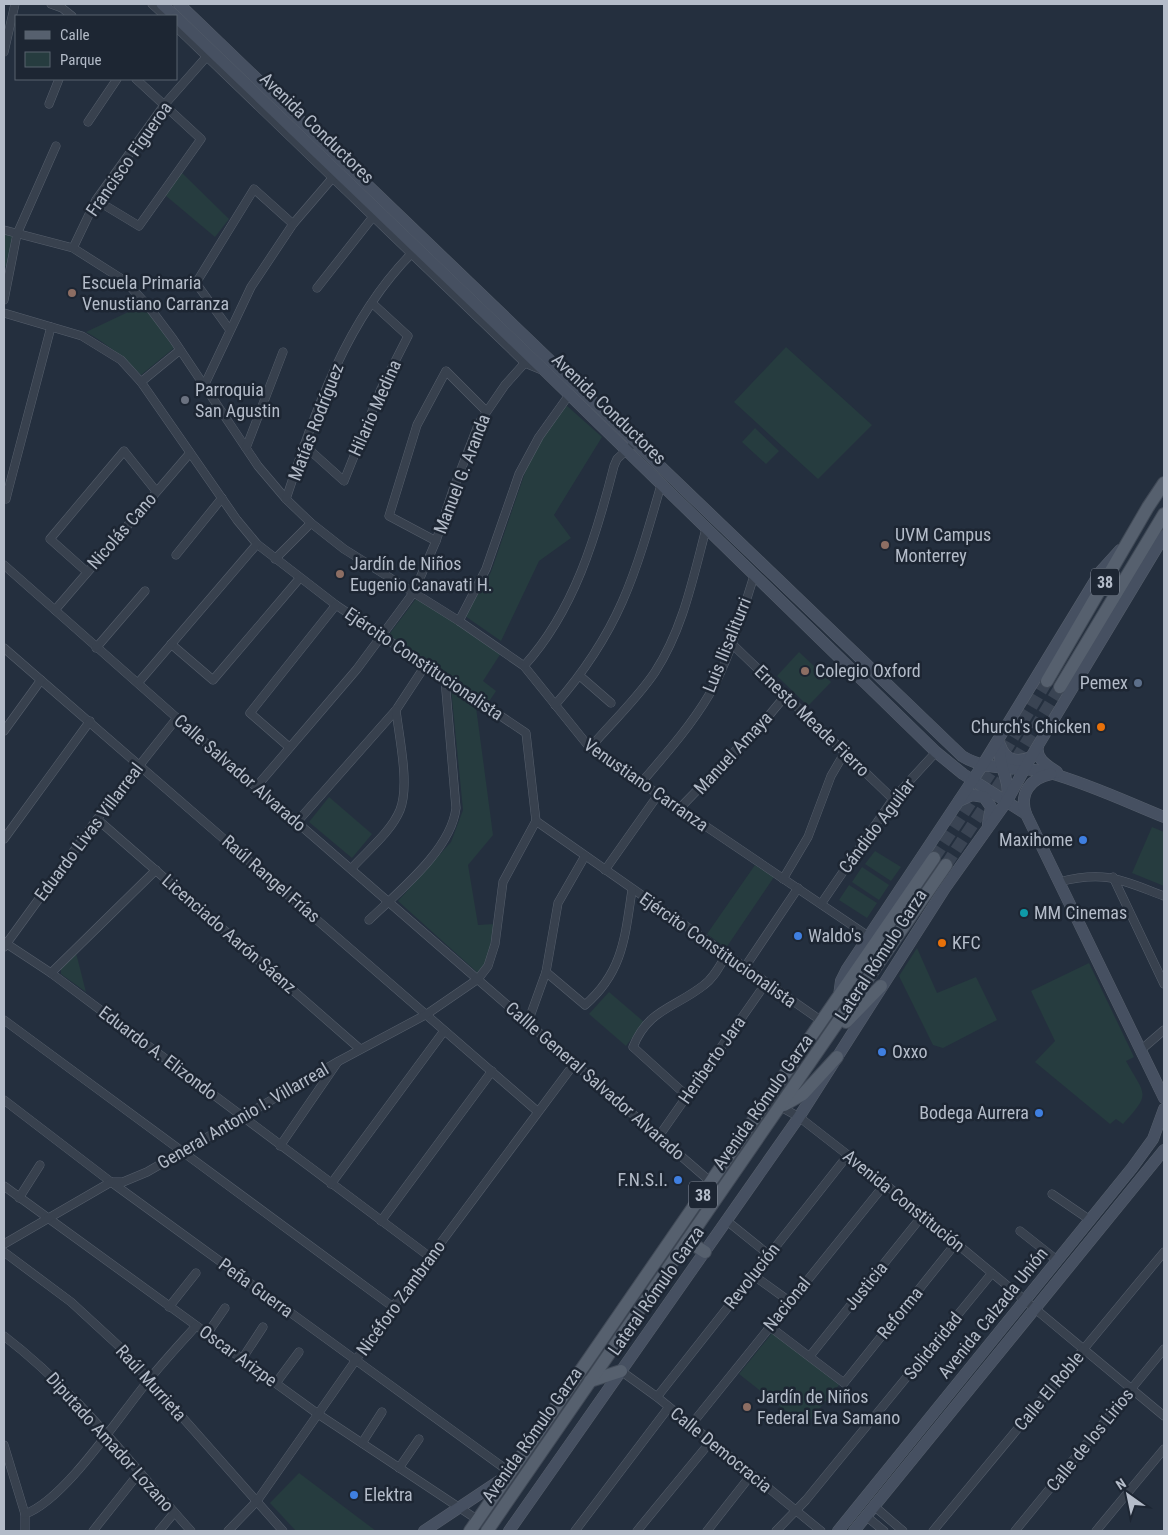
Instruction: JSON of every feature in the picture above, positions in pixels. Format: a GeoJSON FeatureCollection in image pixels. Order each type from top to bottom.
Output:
{"type":"FeatureCollection","features":[{"type":"Feature","properties":{"kind":"main road","name":"Avenida Conductores"},"geometry":{"type":"LineString","coordinates":[[162,4],[174,15]]}},
{"type":"Feature","properties":{"kind":"main road","name":"Avenida Conductores"},"geometry":{"type":"LineString","coordinates":[[179,4],[957,752],[982,766],[1025,769],[1052,774],[1070,780]]}},
{"type":"Feature","properties":{"kind":"main road","name":"Avenida Conductores"},"geometry":{"type":"LineString","coordinates":[[178,19],[210,54],[413,251],[527,360],[544,370],[936,752],[972,780],[1022,811]]}},
{"type":"Feature","properties":{"kind":"main road","name":"38"},"geometry":{"type":"LineString","coordinates":[[1047,681],[1126,544],[1164,483]]}},
{"type":"Feature","properties":{"kind":"main road","name":"38"},"geometry":{"type":"LineString","coordinates":[[1060,687],[1164,514]]}},
{"type":"Feature","properties":{"kind":"main road"},"geometry":{"type":"LineString","coordinates":[[993,813],[1007,801],[1031,756],[1164,536]]}},
{"type":"Feature","properties":{"kind":"main road","name":"Lateral Rómulo Garza"},"geometry":{"type":"LineString","coordinates":[[839,996],[841,980],[868,936],[999,742],[1101,571],[1126,544]]}},
{"type":"Feature","properties":{"kind":"main road"},"geometry":{"type":"LineString","coordinates":[[999,742],[1006,756],[1012,760],[1022,760],[1031,756]]}},
{"type":"Feature","properties":{"kind":"main road"},"geometry":{"type":"LineString","coordinates":[[999,742],[1000,759],[1009,790],[1007,801]]}},
{"type":"Feature","properties":{"kind":"main road"},"geometry":{"type":"LineString","coordinates":[[1038,746],[1037,754],[1042,761],[1070,780],[1164,817]]}},
{"type":"Feature","properties":{"kind":"main road"},"geometry":{"type":"LineString","coordinates":[[982,766],[990,792],[993,813]]}},
{"type":"Feature","properties":{"kind":"main road"},"geometry":{"type":"LineString","coordinates":[[1052,774],[1037,778],[1027,788],[1022,811],[1060,882],[1164,1098]]}},
{"type":"Feature","properties":{"kind":"main road"},"geometry":{"type":"LineString","coordinates":[[957,803],[968,795],[978,795],[988,802],[993,813]]}},
{"type":"Feature","properties":{"kind":"main road"},"geometry":{"type":"LineString","coordinates":[[993,813],[1004,809],[1022,811]]}},
{"type":"Feature","properties":{"kind":"main road","name":"Lateral Rómulo Garza"},"geometry":{"type":"LineString","coordinates":[[509,1531],[799,1117],[881,986],[988,825],[993,813]]}},
{"type":"Feature","properties":{"kind":"main road","name":"Avenida Rómulo Garza"},"geometry":{"type":"LineString","coordinates":[[470,1531],[712,1183],[934,858]]}},
{"type":"Feature","properties":{"kind":"main road","name":"Avenida Rómulo Garza"},"geometry":{"type":"LineString","coordinates":[[491,1530],[590,1381],[828,1039],[946,865]]}},
{"type":"Feature","properties":{"kind":"main road"},"geometry":{"type":"LineString","coordinates":[[828,1039],[881,986]]}},
{"type":"Feature","properties":{"kind":"main road"},"geometry":{"type":"LineString","coordinates":[[781,1106],[803,1094],[837,1057]]}},
{"type":"Feature","properties":{"kind":"main road","name":"Avenida Calzada Unión"},"geometry":{"type":"LineString","coordinates":[[854,1531],[1025,1300],[1144,1152],[1162,1125],[1164,1109]]}},
{"type":"Feature","properties":{"kind":"main road","name":"Avenida Calzada Unión"},"geometry":{"type":"LineString","coordinates":[[838,1531],[1034,1308],[1164,1150]]}},
{"type":"Feature","properties":{"kind":"main road"},"geometry":{"type":"LineString","coordinates":[[688,1241],[705,1252]]}},
{"type":"Feature","properties":{"kind":"main road"},"geometry":{"type":"LineString","coordinates":[[590,1381],[620,1371]]}},
{"type":"Feature","properties":{"kind":"main road","name":"Avenida Rómulo Garza"},"geometry":{"type":"LineString","coordinates":[[424,1531],[511,1473]]}},
{"type":"Feature","properties":{"kind":"street"},"geometry":{"type":"LineString","coordinates":[[4,52],[15,4]]}},
{"type":"Feature","properties":{"kind":"street"},"geometry":{"type":"LineString","coordinates":[[51,4],[62,8],[71,15]]}},
{"type":"Feature","properties":{"kind":"street"},"geometry":{"type":"LineString","coordinates":[[152,4],[164,15]]}},
{"type":"Feature","properties":{"kind":"street"},"geometry":{"type":"LineString","coordinates":[[178,29],[210,54]]}},
{"type":"Feature","properties":{"kind":"street","name":"Francisco Figueroa"},"geometry":{"type":"LineString","coordinates":[[73,248],[96,200],[165,104],[210,54]]}},
{"type":"Feature","properties":{"kind":"street"},"geometry":{"type":"LineString","coordinates":[[49,104],[59,80]]}},
{"type":"Feature","properties":{"kind":"street"},"geometry":{"type":"LineString","coordinates":[[88,122],[116,80]]}},
{"type":"Feature","properties":{"kind":"street"},"geometry":{"type":"LineString","coordinates":[[96,200],[139,226],[201,139],[137,80]]}},
{"type":"Feature","properties":{"kind":"street"},"geometry":{"type":"LineString","coordinates":[[4,300],[17,234],[56,146]]}},
{"type":"Feature","properties":{"kind":"street"},"geometry":{"type":"LineString","coordinates":[[204,386],[229,329],[251,287],[292,224],[336,175]]}},
{"type":"Feature","properties":{"kind":"street"},"geometry":{"type":"LineString","coordinates":[[229,329],[196,283],[254,189],[292,224]]}},
{"type":"Feature","properties":{"kind":"street"},"geometry":{"type":"LineString","coordinates":[[317,288],[375,214]]}},
{"type":"Feature","properties":{"kind":"street","name":"Venustiano Carranza"},"geometry":{"type":"LineString","coordinates":[[4,230],[73,248],[125,281],[149,307],[246,448],[286,499],[310,523],[344,549],[459,621],[524,666],[590,748],[868,936]]}},
{"type":"Feature","properties":{"kind":"street","name":"Matías Rodríguez"},"geometry":{"type":"LineString","coordinates":[[286,499],[326,388],[350,340],[372,303],[413,251]]}},
{"type":"Feature","properties":{"kind":"street","name":"Hilario Medina"},"geometry":{"type":"LineString","coordinates":[[304,445],[344,482],[381,389],[408,336],[372,303]]}},
{"type":"Feature","properties":{"kind":"street","name":"Ejército Constitucionalista"},"geometry":{"type":"LineString","coordinates":[[4,313],[82,336],[106,349],[121,360],[141,382],[222,498],[257,544],[299,579],[382,638],[526,733],[536,821],[823,1022]]}},
{"type":"Feature","properties":{"kind":"street"},"geometry":{"type":"LineString","coordinates":[[5,498],[51,327]]}},
{"type":"Feature","properties":{"kind":"street"},"geometry":{"type":"LineString","coordinates":[[141,382],[180,350]]}},
{"type":"Feature","properties":{"kind":"street"},"geometry":{"type":"LineString","coordinates":[[246,448],[283,352]]}},
{"type":"Feature","properties":{"kind":"street","name":"Manuel G. Aranda"},"geometry":{"type":"LineString","coordinates":[[256,786],[382,638],[414,592],[436,541],[476,430],[486,411],[527,360]]}},
{"type":"Feature","properties":{"kind":"street"},"geometry":{"type":"LineString","coordinates":[[436,541],[389,516],[417,425],[446,371],[486,411]]}},
{"type":"Feature","properties":{"kind":"street"},"geometry":{"type":"LineString","coordinates":[[459,621],[486,569],[519,474],[539,438],[569,395]]}},
{"type":"Feature","properties":{"kind":"street"},"geometry":{"type":"LineString","coordinates":[[524,666],[551,631],[578,580],[614,466],[625,450],[635,443]]}},
{"type":"Feature","properties":{"kind":"street"},"geometry":{"type":"LineString","coordinates":[[87,572],[50,538],[124,450],[156,492]]}},
{"type":"Feature","properties":{"kind":"street","name":"Nicolás Cano"},"geometry":{"type":"LineString","coordinates":[[55,610],[190,452]]}},
{"type":"Feature","properties":{"kind":"street"},"geometry":{"type":"LineString","coordinates":[[554,705],[580,676],[606,638],[623,604],[639,564],[661,485]]}},
{"type":"Feature","properties":{"kind":"street"},"geometry":{"type":"LineString","coordinates":[[176,555],[222,498]]}},
{"type":"Feature","properties":{"kind":"street"},"geometry":{"type":"LineString","coordinates":[[275,560],[310,523]]}},
{"type":"Feature","properties":{"kind":"street"},"geometry":{"type":"LineString","coordinates":[[590,748],[654,674],[667,651],[678,626],[706,529]]}},
{"type":"Feature","properties":{"kind":"street"},"geometry":{"type":"LineString","coordinates":[[138,683],[257,544]]}},
{"type":"Feature","properties":{"kind":"street","name":"Calle Salvador Alvarado"},"geometry":{"type":"LineString","coordinates":[[4,565],[96,648],[478,979]]}},
{"type":"Feature","properties":{"kind":"street","name":"Luis Ilisaliturri"},"geometry":{"type":"LineString","coordinates":[[641,783],[675,742],[709,694],[732,644],[754,576]]}},
{"type":"Feature","properties":{"kind":"street"},"geometry":{"type":"LineString","coordinates":[[171,644],[213,680],[299,579]]}},
{"type":"Feature","properties":{"kind":"street"},"geometry":{"type":"LineString","coordinates":[[96,648],[145,591]]}},
{"type":"Feature","properties":{"kind":"street"},"geometry":{"type":"LineString","coordinates":[[289,747],[250,713],[336,605]]}},
{"type":"Feature","properties":{"kind":"street","name":"Ernesto Meade Fierro"},"geometry":{"type":"LineString","coordinates":[[732,644],[893,799]]}},
{"type":"Feature","properties":{"kind":"street","name":"Raúl Rangel Frías"},"geometry":{"type":"LineString","coordinates":[[4,648],[537,1111]]}},
{"type":"Feature","properties":{"kind":"street"},"geometry":{"type":"LineString","coordinates":[[297,822],[396,710],[425,666]]}},
{"type":"Feature","properties":{"kind":"street"},"geometry":{"type":"LineString","coordinates":[[580,676],[611,703]]}},
{"type":"Feature","properties":{"kind":"street"},"geometry":{"type":"LineString","coordinates":[[369,920],[436,851],[445,839],[453,822],[456,808],[445,679]]}},
{"type":"Feature","properties":{"kind":"street"},"geometry":{"type":"LineString","coordinates":[[4,731],[41,680]]}},
{"type":"Feature","properties":{"kind":"street","name":"Manuel Amaya"},"geometry":{"type":"LineString","coordinates":[[679,809],[766,719],[786,695]]}},
{"type":"Feature","properties":{"kind":"street"},"geometry":{"type":"LineString","coordinates":[[351,869],[394,821],[403,802],[404,785],[396,710]]}},
{"type":"Feature","properties":{"kind":"street","name":"Eduardo Livas Villarreal"},"geometry":{"type":"LineString","coordinates":[[4,944],[139,764],[177,718]]}},
{"type":"Feature","properties":{"kind":"street"},"geometry":{"type":"LineString","coordinates":[[4,839],[90,721]]}},
{"type":"Feature","properties":{"kind":"street"},"geometry":{"type":"LineString","coordinates":[[783,879],[808,837],[832,776],[845,752]]}},
{"type":"Feature","properties":{"kind":"street","name":"Cándido Aguilar"},"geometry":{"type":"LineString","coordinates":[[821,904],[893,799],[936,752]]}},
{"type":"Feature","properties":{"kind":"street"},"geometry":{"type":"LineString","coordinates":[[605,870],[658,795]]}},
{"type":"Feature","properties":{"kind":"street","name":"Licenciado Aarón Sáenz"},"geometry":{"type":"LineString","coordinates":[[97,819],[360,1049]]}},
{"type":"Feature","properties":{"kind":"street"},"geometry":{"type":"LineString","coordinates":[[478,979],[488,966],[495,944],[503,882],[536,821]]}},
{"type":"Feature","properties":{"kind":"street"},"geometry":{"type":"LineString","coordinates":[[528,1022],[546,972],[556,909],[584,856]]}},
{"type":"Feature","properties":{"kind":"street"},"geometry":{"type":"LineString","coordinates":[[51,973],[156,870]]}},
{"type":"Feature","properties":{"kind":"street"},"geometry":{"type":"LineString","coordinates":[[1060,882],[1088,876],[1113,877],[1164,896]]}},
{"type":"Feature","properties":{"kind":"street"},"geometry":{"type":"LineString","coordinates":[[1113,877],[1164,984]]}},
{"type":"Feature","properties":{"kind":"street"},"geometry":{"type":"LineString","coordinates":[[745,967],[798,888]]}},
{"type":"Feature","properties":{"kind":"street"},"geometry":{"type":"LineString","coordinates":[[546,972],[585,1005],[594,997],[613,973],[623,947],[632,890]]}},
{"type":"Feature","properties":{"kind":"street","name":"Eduardo A. Elizondo"},"geometry":{"type":"LineString","coordinates":[[4,944],[51,973],[430,1257]]}},
{"type":"Feature","properties":{"kind":"street"},"geometry":{"type":"LineString","coordinates":[[687,1096],[633,1047],[645,1024],[653,1016],[708,982],[727,954]]}},
{"type":"Feature","properties":{"kind":"street"},"geometry":{"type":"LineString","coordinates":[[1157,969],[1164,963]]}},
{"type":"Feature","properties":{"kind":"street","name":"General Antonio I. Villarreal"},"geometry":{"type":"LineString","coordinates":[[4,1244],[110,1182],[128,1181],[181,1152],[339,1060],[427,1014],[478,979]]}},
{"type":"Feature","properties":{"kind":"street","name":"Callle General Salvador Alvarado"},"geometry":{"type":"LineString","coordinates":[[478,979],[712,1183]]}},
{"type":"Feature","properties":{"kind":"street","name":"Heriberto Jara"},"geometry":{"type":"LineString","coordinates":[[659,1136],[766,983]]}},
{"type":"Feature","properties":{"kind":"street"},"geometry":{"type":"LineString","coordinates":[[4,1020],[392,1307]]}},
{"type":"Feature","properties":{"kind":"street"},"geometry":{"type":"LineString","coordinates":[[1142,1049],[1164,1030]]}},
{"type":"Feature","properties":{"kind":"street"},"geometry":{"type":"LineString","coordinates":[[331,1184],[444,1031]]}},
{"type":"Feature","properties":{"kind":"street"},"geometry":{"type":"LineString","coordinates":[[280,1146],[339,1060]]}},
{"type":"Feature","properties":{"kind":"street","name":"Nicéforo Zambrano"},"geometry":{"type":"LineString","coordinates":[[228,1531],[257,1501],[392,1307],[574,1064]]}},
{"type":"Feature","properties":{"kind":"street"},"geometry":{"type":"LineString","coordinates":[[381,1221],[492,1071]]}},
{"type":"Feature","properties":{"kind":"street","name":"Peña Guerra"},"geometry":{"type":"LineString","coordinates":[[4,1100],[110,1182],[511,1473]]}},
{"type":"Feature","properties":{"kind":"street","name":"Avenida Constitución"},"geometry":{"type":"LineString","coordinates":[[781,1106],[799,1117],[885,1184],[1164,1416]]}},
{"type":"Feature","properties":{"kind":"street","name":"Revolución"},"geometry":{"type":"LineString","coordinates":[[657,1397],[848,1155]]}},
{"type":"Feature","properties":{"kind":"street"},"geometry":{"type":"LineString","coordinates":[[19,1198],[40,1166]]}},
{"type":"Feature","properties":{"kind":"street","name":"Nacional"},"geometry":{"type":"LineString","coordinates":[[691,1425],[885,1184]]}},
{"type":"Feature","properties":{"kind":"street","name":"Oscar Arizpe"},"geometry":{"type":"LineString","coordinates":[[4,1186],[318,1414],[478,1520]]}},
{"type":"Feature","properties":{"kind":"street"},"geometry":{"type":"LineString","coordinates":[[1052,1194],[1090,1220]]}},
{"type":"Feature","properties":{"kind":"street","name":"Justicia"},"geometry":{"type":"LineString","coordinates":[[810,1356],[922,1216]]}},
{"type":"Feature","properties":{"kind":"street"},"geometry":{"type":"LineString","coordinates":[[727,1222],[768,1254]]}},
{"type":"Feature","properties":{"kind":"street"},"geometry":{"type":"LineString","coordinates":[[1020,1231],[1058,1261]]}},
{"type":"Feature","properties":{"kind":"street","name":"Reforma"},"geometry":{"type":"LineString","coordinates":[[810,1356],[844,1383],[956,1243]]}},
{"type":"Feature","properties":{"kind":"street","name":"Raúl Murrieta"},"geometry":{"type":"LineString","coordinates":[[4,1252],[71,1302],[121,1348],[283,1531]]}},
{"type":"Feature","properties":{"kind":"street","name":"Calle El Roble"},"geometry":{"type":"LineString","coordinates":[[933,1531],[1164,1252]]}},
{"type":"Feature","properties":{"kind":"street"},"geometry":{"type":"LineString","coordinates":[[169,1307],[196,1273]]}},
{"type":"Feature","properties":{"kind":"street","name":"Solidaridad"},"geometry":{"type":"LineString","coordinates":[[776,1531],[796,1512],[992,1273]]}},
{"type":"Feature","properties":{"kind":"street"},"geometry":{"type":"LineString","coordinates":[[753,1275],[789,1301]]}},
{"type":"Feature","properties":{"kind":"street"},"geometry":{"type":"LineString","coordinates":[[207,1334],[225,1308]]}},
{"type":"Feature","properties":{"kind":"street"},"geometry":{"type":"LineString","coordinates":[[25,1514],[38,1510],[57,1494],[149,1380],[196,1326]]}},
{"type":"Feature","properties":{"kind":"street"},"geometry":{"type":"LineString","coordinates":[[769,1326],[810,1356]]}},
{"type":"Feature","properties":{"kind":"street"},"geometry":{"type":"LineString","coordinates":[[242,1359],[263,1327]]}},
{"type":"Feature","properties":{"kind":"street","name":"Diputado Amador Lozano"},"geometry":{"type":"LineString","coordinates":[[4,1336],[49,1372],[107,1433],[139,1474],[191,1531]]}},
{"type":"Feature","properties":{"kind":"street","name":"Calle de los Lirios"},"geometry":{"type":"LineString","coordinates":[[1015,1531],[1164,1348]]}},
{"type":"Feature","properties":{"kind":"street"},"geometry":{"type":"LineString","coordinates":[[276,1383],[300,1352]]}},
{"type":"Feature","properties":{"kind":"street","name":"Calle Democracia"},"geometry":{"type":"LineString","coordinates":[[620,1371],[657,1397],[821,1531]]}},
{"type":"Feature","properties":{"kind":"street"},"geometry":{"type":"LineString","coordinates":[[575,1531],[669,1407]]}},
{"type":"Feature","properties":{"kind":"street"},"geometry":{"type":"LineString","coordinates":[[362,1443],[382,1412]]}},
{"type":"Feature","properties":{"kind":"street"},"geometry":{"type":"LineString","coordinates":[[400,1468],[419,1439]]}},
{"type":"Feature","properties":{"kind":"street"},"geometry":{"type":"LineString","coordinates":[[637,1531],[710,1441]]}},
{"type":"Feature","properties":{"kind":"street"},"geometry":{"type":"LineString","coordinates":[[4,1445],[25,1514],[25,1531]]}},
{"type":"Feature","properties":{"kind":"street"},"geometry":{"type":"LineString","coordinates":[[1096,1531],[1164,1449]]}},
{"type":"Feature","properties":{"kind":"street"},"geometry":{"type":"LineString","coordinates":[[93,1531],[139,1474]]}},
{"type":"Feature","properties":{"kind":"street"},"geometry":{"type":"LineString","coordinates":[[707,1531],[751,1475]]}},
{"type":"Feature","properties":{"kind":"street"},"geometry":{"type":"LineString","coordinates":[[874,1506],[903,1531]]}},
{"type":"Feature","properties":{"kind":"street"},"geometry":{"type":"LineString","coordinates":[[159,1531],[174,1513]]}},
{"type":"Feature","properties":{"kind":"street"},"geometry":{"type":"LineString","coordinates":[[866,1516],[884,1531]]}},
{"type":"Feature","properties":{"kind":"green space"},"geometry":{"type":"Polygon","coordinates":[[[180,171],[229,219],[215,237],[165,195],[180,171]]]}},
{"type":"Feature","properties":{"kind":"green space"},"geometry":{"type":"Polygon","coordinates":[[[4,231],[13,233],[6,266],[4,266],[4,231]]]}},
{"type":"Feature","properties":{"kind":"green space"},"geometry":{"type":"Polygon","coordinates":[[[143,305],[174,348],[141,375],[115,351],[86,332],[143,305]]]}},
{"type":"Feature","properties":{"kind":"green space"},"geometry":{"type":"Polygon","coordinates":[[[786,347],[872,425],[818,479],[734,402],[786,347]]]}},
{"type":"Feature","properties":{"kind":"green space"},"geometry":{"type":"Polygon","coordinates":[[[566,405],[602,437],[554,515],[571,538],[539,561],[501,641],[465,616],[491,572],[531,455],[566,405]]]}},
{"type":"Feature","properties":{"kind":"green space"},"geometry":{"type":"Polygon","coordinates":[[[755,428],[779,451],[766,464],[742,442],[755,428]]]}},
{"type":"Feature","properties":{"kind":"green space"},"geometry":{"type":"Polygon","coordinates":[[[418,596],[501,653],[483,681],[496,691],[488,703],[388,636],[418,596]]]}},
{"type":"Feature","properties":{"kind":"green space"},"geometry":{"type":"Polygon","coordinates":[[[799,652],[831,682],[808,706],[777,676],[799,652]]]}},
{"type":"Feature","properties":{"kind":"green space"},"geometry":{"type":"Polygon","coordinates":[[[451,688],[476,707],[493,835],[468,865],[478,925],[494,924],[488,957],[479,974],[398,901],[451,842],[463,810],[451,688]]]}},
{"type":"Feature","properties":{"kind":"green space"},"geometry":{"type":"Polygon","coordinates":[[[329,797],[372,834],[352,858],[309,822],[329,797]]]}},
{"type":"Feature","properties":{"kind":"green space"},"geometry":{"type":"Polygon","coordinates":[[[1152,827],[1164,832],[1164,886],[1132,873],[1152,827]]]}},
{"type":"Feature","properties":{"kind":"green space"},"geometry":{"type":"Polygon","coordinates":[[[875,851],[901,867],[891,881],[865,864],[875,851]]]}},
{"type":"Feature","properties":{"kind":"green space"},"geometry":{"type":"Polygon","coordinates":[[[755,865],[774,877],[726,948],[707,934],[755,865]]]}},
{"type":"Feature","properties":{"kind":"green space"},"geometry":{"type":"Polygon","coordinates":[[[862,867],[889,885],[879,900],[852,882],[862,867]]]}},
{"type":"Feature","properties":{"kind":"green space"},"geometry":{"type":"Polygon","coordinates":[[[849,885],[877,903],[867,918],[839,900],[849,885]]]}},
{"type":"Feature","properties":{"kind":"green space"},"geometry":{"type":"Polygon","coordinates":[[[917,948],[937,993],[976,977],[997,1020],[943,1048],[933,1045],[899,976],[917,948]]]}},
{"type":"Feature","properties":{"kind":"green space"},"geometry":{"type":"Polygon","coordinates":[[[76,953],[86,992],[61,974],[61,969],[76,953]]]}},
{"type":"Feature","properties":{"kind":"green space"},"geometry":{"type":"Polygon","coordinates":[[[1089,963],[1134,1057],[1126,1061],[1141,1088],[1142,1099],[1123,1124],[1116,1119],[1110,1124],[1035,1062],[1055,1041],[1031,991],[1089,963]]]}},
{"type":"Feature","properties":{"kind":"green space"},"geometry":{"type":"Polygon","coordinates":[[[609,992],[644,1022],[626,1046],[589,1014],[609,992]]]}},
{"type":"Feature","properties":{"kind":"green space"},"geometry":{"type":"Polygon","coordinates":[[[773,1332],[839,1385],[805,1426],[739,1374],[773,1332]]]}},
{"type":"Feature","properties":{"kind":"green space"},"geometry":{"type":"Polygon","coordinates":[[[299,1473],[376,1531],[296,1531],[270,1503],[299,1473]]]}},
{"type":"Feature","properties":{"kind":"tunnel"},"geometry":{"type":"LineString","coordinates":[[934,858],[1008,746],[1047,681]]}},
{"type":"Feature","properties":{"kind":"tunnel"},"geometry":{"type":"LineString","coordinates":[[946,865],[1020,753],[1060,687]]}},
{"type":"Feature","properties":{"kind":"place","name":"Escuela Primaria Venustiano Carranza"},"geometry":{"type":"Point","coordinates":[72,293]}},
{"type":"Feature","properties":{"kind":"place","name":"Parroquia San Agustin"},"geometry":{"type":"Point","coordinates":[185,400]}},
{"type":"Feature","properties":{"kind":"place","name":"UVM Campus Monterrey"},"geometry":{"type":"Point","coordinates":[885,545]}},
{"type":"Feature","properties":{"kind":"place","name":"Jardín de Niños Eugenio Canavati H."},"geometry":{"type":"Point","coordinates":[340,574]}},
{"type":"Feature","properties":{"kind":"place","name":"Colegio Oxford"},"geometry":{"type":"Point","coordinates":[805,671]}},
{"type":"Feature","properties":{"kind":"place","name":"Pemex"},"geometry":{"type":"Point","coordinates":[1138,683]}},
{"type":"Feature","properties":{"kind":"place","name":"Church's Chicken"},"geometry":{"type":"Point","coordinates":[1101,727]}},
{"type":"Feature","properties":{"kind":"place","name":"Maxihome"},"geometry":{"type":"Point","coordinates":[1083,840]}},
{"type":"Feature","properties":{"kind":"place","name":"MM Cinemas"},"geometry":{"type":"Point","coordinates":[1024,913]}},
{"type":"Feature","properties":{"kind":"place","name":"Waldo's"},"geometry":{"type":"Point","coordinates":[798,936]}},
{"type":"Feature","properties":{"kind":"place","name":"KFC"},"geometry":{"type":"Point","coordinates":[942,943]}},
{"type":"Feature","properties":{"kind":"place","name":"Oxxo"},"geometry":{"type":"Point","coordinates":[882,1052]}},
{"type":"Feature","properties":{"kind":"place","name":"Bodega Aurrera"},"geometry":{"type":"Point","coordinates":[1039,1113]}},
{"type":"Feature","properties":{"kind":"place","name":"F.N.S.I."},"geometry":{"type":"Point","coordinates":[678,1180]}},
{"type":"Feature","properties":{"kind":"place","name":"Jardín de Niños Federal Eva Samano"},"geometry":{"type":"Point","coordinates":[747,1407]}},
{"type":"Feature","properties":{"kind":"place","name":"Elektra"},"geometry":{"type":"Point","coordinates":[354,1495]}}]}
